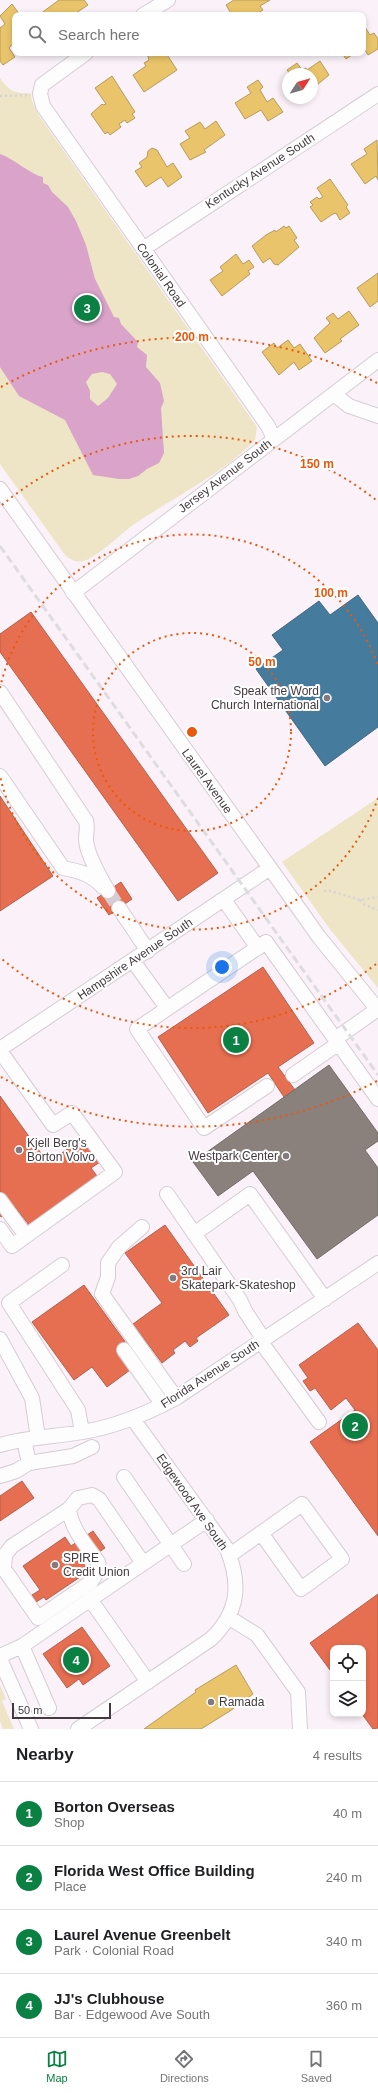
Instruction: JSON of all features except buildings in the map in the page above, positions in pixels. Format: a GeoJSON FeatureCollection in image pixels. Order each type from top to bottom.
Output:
{"type":"FeatureCollection","features":[{"type":"Feature","properties":{"kind":"street"},"geometry":{"type":"LineString","coordinates":[[148,12],[168,0]]}},
{"type":"Feature","properties":{"kind":"street"},"geometry":{"type":"LineString","coordinates":[[40,94],[42,85],[46,81],[82,56]]}},
{"type":"Feature","properties":{"kind":"street","name":"Colonial Road"},"geometry":{"type":"LineString","coordinates":[[40,94],[46,111],[268,426],[274,439]]}},
{"type":"Feature","properties":{"kind":"street","name":"Kentucky Avenue South"},"geometry":{"type":"LineString","coordinates":[[143,249],[378,94]]}},
{"type":"Feature","properties":{"kind":"street","name":"Jersey Avenue South"},"geometry":{"type":"LineString","coordinates":[[73,593],[378,360]]}},
{"type":"Feature","properties":{"kind":"street"},"geometry":{"type":"LineString","coordinates":[[334,394],[349,406],[378,416]]}},
{"type":"Feature","properties":{"kind":"street","name":"Laurel Avenue"},"geometry":{"type":"LineString","coordinates":[[0,489],[319,937],[378,1009]]}},
{"type":"Feature","properties":{"kind":"street"},"geometry":{"type":"LineString","coordinates":[[0,692],[86,821],[88,830],[86,840],[88,847],[99,875],[108,891],[95,878],[80,871],[63,868],[0,776]]}},
{"type":"Feature","properties":{"kind":"street","name":"Hampshire Avenue South"},"geometry":{"type":"LineString","coordinates":[[0,1050],[270,868]]}},
{"type":"Feature","properties":{"kind":"street"},"geometry":{"type":"LineString","coordinates":[[224,900],[258,948]]}},
{"type":"Feature","properties":{"kind":"street"},"geometry":{"type":"LineString","coordinates":[[119,908],[148,951]]}},
{"type":"Feature","properties":{"kind":"street"},"geometry":{"type":"LineString","coordinates":[[267,1086],[204,1128],[137,1029],[266,942],[378,1099]]}},
{"type":"Feature","properties":{"kind":"street"},"geometry":{"type":"LineString","coordinates":[[133,961],[167,1008]]}},
{"type":"Feature","properties":{"kind":"street"},"geometry":{"type":"LineString","coordinates":[[293,1075],[378,1009]]}},
{"type":"Feature","properties":{"kind":"street"},"geometry":{"type":"LineString","coordinates":[[0,1050],[53,1125],[72,1113],[114,1172],[12,1246],[0,1229]]}},
{"type":"Feature","properties":{"kind":"street"},"geometry":{"type":"LineString","coordinates":[[167,1194],[240,1300],[244,1311],[262,1341],[318,1422]]}},
{"type":"Feature","properties":{"kind":"street"},"geometry":{"type":"LineString","coordinates":[[194,1234],[250,1194],[325,1299]]}},
{"type":"Feature","properties":{"kind":"street"},"geometry":{"type":"LineString","coordinates":[[0,1200],[26,1236]]}},
{"type":"Feature","properties":{"kind":"street"},"geometry":{"type":"LineString","coordinates":[[142,1227],[119,1247],[108,1263],[108,1277],[102,1294],[176,1398]]}},
{"type":"Feature","properties":{"kind":"street","name":"Florida Avenue South"},"geometry":{"type":"LineString","coordinates":[[0,1445],[82,1432],[133,1419],[163,1405],[176,1398],[378,1263]]}},
{"type":"Feature","properties":{"kind":"street"},"geometry":{"type":"LineString","coordinates":[[62,1265],[9,1303],[78,1410],[82,1432]]}},
{"type":"Feature","properties":{"kind":"street"},"geometry":{"type":"LineString","coordinates":[[0,1339],[32,1398],[29,1463]]}},
{"type":"Feature","properties":{"kind":"street"},"geometry":{"type":"LineString","coordinates":[[124,1350],[163,1405]]}},
{"type":"Feature","properties":{"kind":"street","name":"Edgewood Ave South"},"geometry":{"type":"LineString","coordinates":[[78,1729],[211,1639],[228,1617],[233,1605],[236,1583],[234,1564],[230,1555],[207,1520],[133,1419]]}},
{"type":"Feature","properties":{"kind":"street"},"geometry":{"type":"LineString","coordinates":[[0,1476],[16,1471],[29,1463],[72,1456],[92,1447]]}},
{"type":"Feature","properties":{"kind":"street"},"geometry":{"type":"LineString","coordinates":[[124,1476],[184,1564]]}},
{"type":"Feature","properties":{"kind":"street"},"geometry":{"type":"LineString","coordinates":[[42,1624],[4,1569],[5,1555],[12,1546],[69,1509],[72,1503],[84,1496],[92,1495],[99,1499],[143,1563]]}},
{"type":"Feature","properties":{"kind":"street"},"geometry":{"type":"LineString","coordinates":[[230,1555],[261,1533],[302,1504],[342,1559],[301,1589],[261,1533]]}},
{"type":"Feature","properties":{"kind":"street"},"geometry":{"type":"LineString","coordinates":[[0,1656],[22,1646],[42,1624],[91,1582],[98,1569],[98,1562],[73,1525],[69,1509]]}},
{"type":"Feature","properties":{"kind":"street"},"geometry":{"type":"LineString","coordinates":[[42,1624],[90,1599],[207,1520]]}},
{"type":"Feature","properties":{"kind":"street"},"geometry":{"type":"LineString","coordinates":[[90,1599],[148,1682]]}},
{"type":"Feature","properties":{"kind":"street"},"geometry":{"type":"LineString","coordinates":[[228,1617],[257,1635],[298,1692],[300,1729]]}},
{"type":"Feature","properties":{"kind":"street"},"geometry":{"type":"LineString","coordinates":[[22,1646],[49,1708]]}},
{"type":"Feature","properties":{"kind":"street"},"geometry":{"type":"LineString","coordinates":[[0,1659],[31,1729]]}},
{"type":"Feature","properties":{"kind":"path"},"geometry":{"type":"LineString","coordinates":[[0,96],[40,94]]}},
{"type":"Feature","properties":{"kind":"path"},"geometry":{"type":"LineString","coordinates":[[324,891],[331,891],[360,900],[378,897]]}},
{"type":"Feature","properties":{"kind":"path"},"geometry":{"type":"LineString","coordinates":[[360,900],[365,905],[378,910]]}},
{"type":"Feature","properties":{"kind":"shaded area"},"geometry":{"type":"Polygon","coordinates":[[[0,78],[6,86],[13,91],[31,93],[32,101],[38,114],[257,427],[255,440],[228,464],[133,525],[89,559],[81,562],[74,561],[65,555],[0,464],[0,78]]]}},
{"type":"Feature","properties":{"kind":"shaded area"},"geometry":{"type":"Polygon","coordinates":[[[0,154],[11,159],[34,174],[43,177],[43,183],[48,185],[52,192],[68,207],[76,221],[86,245],[95,279],[114,317],[119,318],[121,324],[138,342],[137,347],[147,355],[146,367],[160,383],[164,401],[161,408],[164,453],[159,463],[147,469],[138,476],[129,479],[93,475],[65,420],[19,396],[0,367],[0,154]],[[102,372],[92,374],[86,382],[90,391],[90,399],[98,406],[108,398],[117,384],[110,374],[102,372]]]}},
{"type":"Feature","properties":{"kind":"shaded area"},"geometry":{"type":"Polygon","coordinates":[[[378,798],[378,988],[329,928],[282,862],[378,798]]]}},
{"type":"Feature","properties":{"kind":"shaded area"},"geometry":{"type":"Polygon","coordinates":[[[0,1685],[6,1699],[2,1701],[14,1729],[3,1729],[0,1721],[0,1685]]]}},
{"type":"Feature","properties":{"kind":"tunnel"},"geometry":{"type":"LineString","coordinates":[[108,891],[119,908]]}},
{"type":"Feature","properties":{"kind":"railway"},"geometry":{"type":"LineString","coordinates":[[0,546],[378,1075]]}},
{"type":"Feature","properties":{"kind":"place","name":"Laurel Avenue Greenbelt"},"geometry":{"type":"Point","coordinates":[87,308]}},
{"type":"Feature","properties":{"kind":"place","name":"Speak the Word Church International"},"geometry":{"type":"Point","coordinates":[327,698]}},
{"type":"Feature","properties":{"kind":"place","name":"Borton Overseas"},"geometry":{"type":"Point","coordinates":[236,1040]}},
{"type":"Feature","properties":{"kind":"place","name":"Kjell Berg's Borton Volvo"},"geometry":{"type":"Point","coordinates":[19,1150]}},
{"type":"Feature","properties":{"kind":"place","name":"Westpark Center"},"geometry":{"type":"Point","coordinates":[286,1156]}},
{"type":"Feature","properties":{"kind":"place","name":"3rd Lair Skatepark-Skateshop"},"geometry":{"type":"Point","coordinates":[173,1278]}},
{"type":"Feature","properties":{"kind":"place","name":"Florida West Office Building"},"geometry":{"type":"Point","coordinates":[355,1426]}},
{"type":"Feature","properties":{"kind":"place","name":"SPIRE Credit Union"},"geometry":{"type":"Point","coordinates":[55,1565]}},
{"type":"Feature","properties":{"kind":"place","name":"JJ's Clubhouse"},"geometry":{"type":"Point","coordinates":[76,1660]}},
{"type":"Feature","properties":{"kind":"place","name":"Ramada"},"geometry":{"type":"Point","coordinates":[211,1702]}}]}
